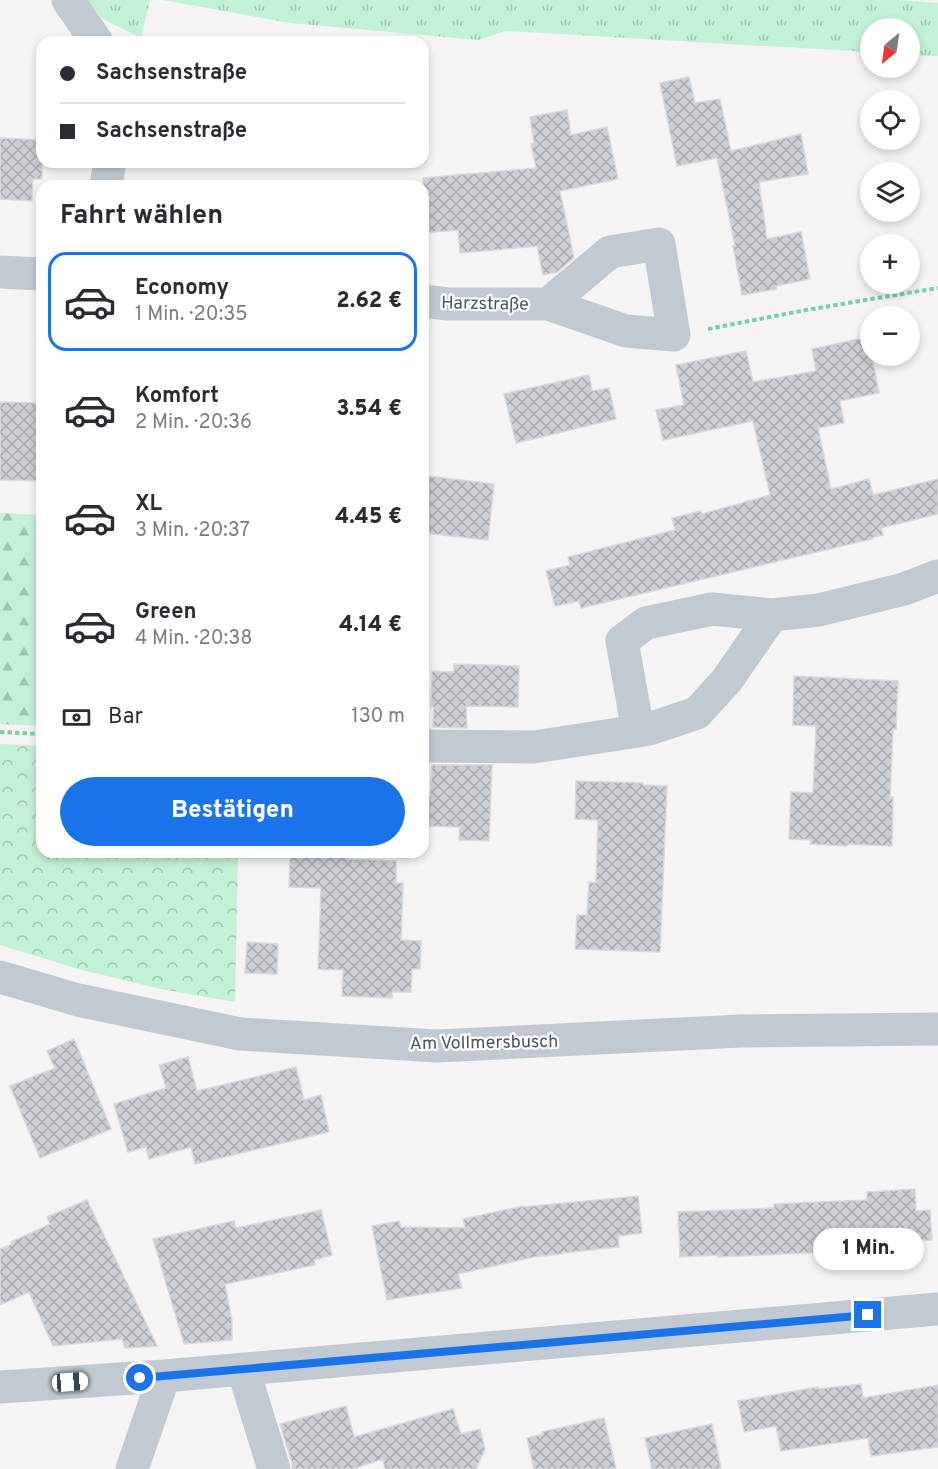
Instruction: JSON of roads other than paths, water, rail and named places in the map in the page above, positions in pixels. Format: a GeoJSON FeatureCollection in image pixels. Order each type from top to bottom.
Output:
{"type":"FeatureCollection","features":[{"type":"Feature","properties":{"kind":"street"},"geometry":{"type":"LineString","coordinates":[[68,0],[93,36]]}},
{"type":"Feature","properties":{"kind":"street","name":"Harzstraße"},"geometry":{"type":"LineString","coordinates":[[429,302],[448,304],[548,304],[626,331],[674,335],[659,244],[610,252],[548,304]]}},
{"type":"Feature","properties":{"kind":"street"},"geometry":{"type":"LineString","coordinates":[[0,272],[36,274]]}},
{"type":"Feature","properties":{"kind":"street"},"geometry":{"type":"LineString","coordinates":[[638,731],[622,641],[646,624],[712,609],[772,615],[819,610],[904,589],[938,576]]}},
{"type":"Feature","properties":{"kind":"street"},"geometry":{"type":"LineString","coordinates":[[429,746],[534,747],[649,729],[697,713],[727,680],[772,615]]}},
{"type":"Feature","properties":{"kind":"street","name":"Am Vollmersbusch"},"geometry":{"type":"LineString","coordinates":[[0,977],[78,1000],[240,1034],[437,1046],[741,1031],[938,1029]]}},
{"type":"Feature","properties":{"kind":"street"},"geometry":{"type":"LineString","coordinates":[[0,1387],[164,1376],[938,1309]]}},
{"type":"Feature","properties":{"kind":"street"},"geometry":{"type":"LineString","coordinates":[[243,1369],[274,1469]]}},
{"type":"Feature","properties":{"kind":"street"},"geometry":{"type":"LineString","coordinates":[[132,1469],[164,1376]]}}]}
